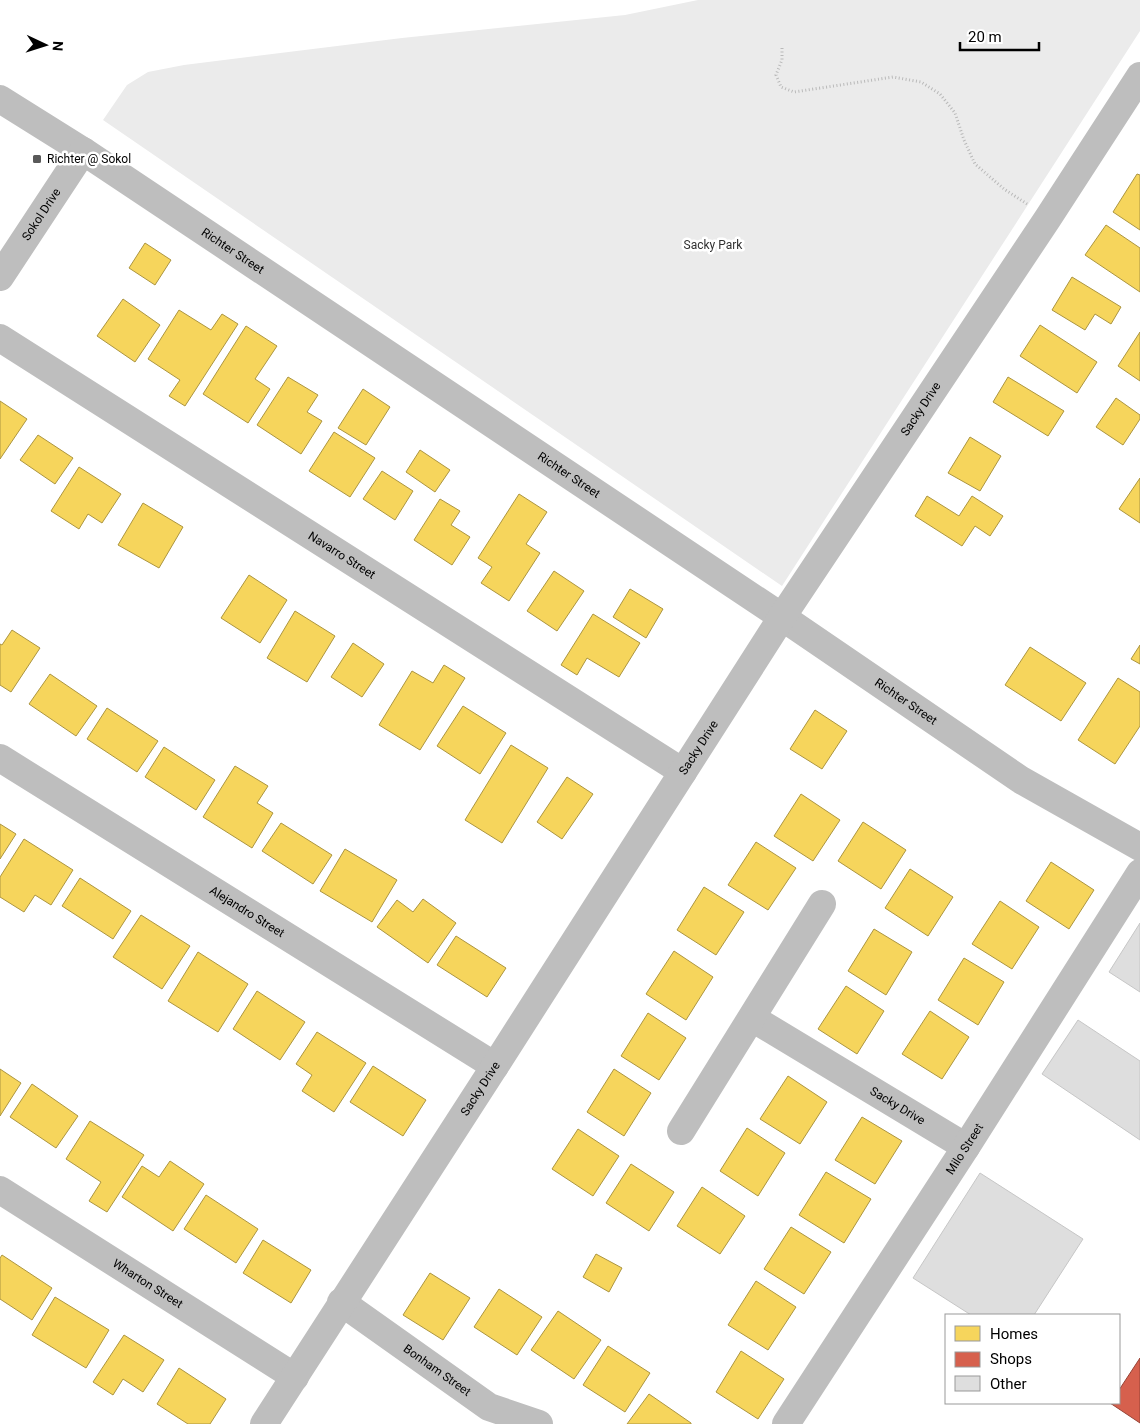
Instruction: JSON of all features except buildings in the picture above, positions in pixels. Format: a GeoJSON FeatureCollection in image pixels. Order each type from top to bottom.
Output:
{"type":"FeatureCollection","features":[{"type":"Feature","properties":{"kind":"street","name":"Sacky Drive"},"geometry":{"type":"LineString","coordinates":[[264,1424],[341,1302],[496,1066],[782,618],[1140,76]]}},
{"type":"Feature","properties":{"kind":"street","name":"Richter Street"},"geometry":{"type":"LineString","coordinates":[[0,99],[83,151],[1021,780],[1140,847]]}},
{"type":"Feature","properties":{"kind":"street","name":"Sokol Drive"},"geometry":{"type":"LineString","coordinates":[[0,277],[83,151]]}},
{"type":"Feature","properties":{"kind":"street","name":"Navarro Street"},"geometry":{"type":"LineString","coordinates":[[0,338],[683,772]]}},
{"type":"Feature","properties":{"kind":"street","name":"Alejandro Street"},"geometry":{"type":"LineString","coordinates":[[0,758],[496,1066]]}},
{"type":"Feature","properties":{"kind":"street","name":"Milo Street"},"geometry":{"type":"LineString","coordinates":[[786,1424],[966,1147],[1140,873]]}},
{"type":"Feature","properties":{"kind":"street"},"geometry":{"type":"LineString","coordinates":[[681,1131],[822,904]]}},
{"type":"Feature","properties":{"kind":"street","name":"Sacky Drive"},"geometry":{"type":"LineString","coordinates":[[752,1018],[966,1147]]}},
{"type":"Feature","properties":{"kind":"street","name":"Wharton Street"},"geometry":{"type":"LineString","coordinates":[[0,1190],[295,1377]]}},
{"type":"Feature","properties":{"kind":"street","name":"Bonham Street"},"geometry":{"type":"LineString","coordinates":[[341,1302],[489,1407],[539,1424]]}},
{"type":"Feature","properties":{"kind":"path"},"geometry":{"type":"LineString","coordinates":[[782,48],[782,60],[776,75],[781,87],[794,92],[893,77],[921,82],[940,94],[955,113],[975,164],[1004,188],[1048,218]]}},
{"type":"Feature","properties":{"kind":"green space","name":"Sacky Park"},"geometry":{"type":"Polygon","coordinates":[[[698,0],[1140,0],[1140,31],[782,586],[103,120],[127,85],[148,72],[184,65],[402,38],[625,15],[698,0]]]}},
{"type":"Feature","properties":{"kind":"place","name":"Richter @ Sokol"},"geometry":{"type":"Point","coordinates":[37,159]}}]}
